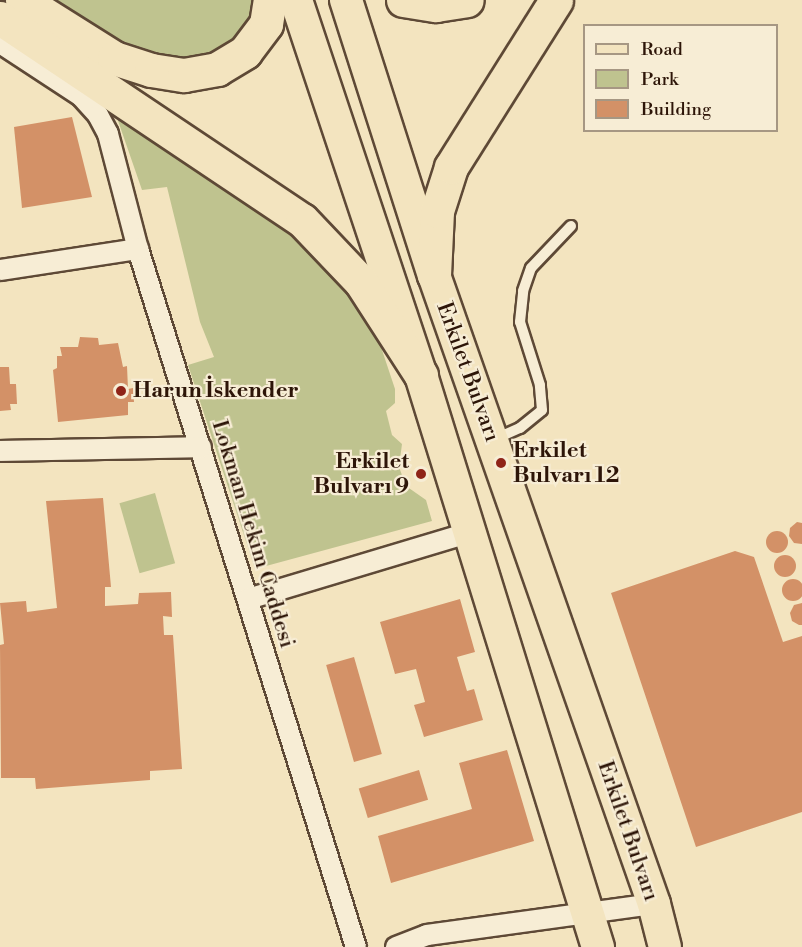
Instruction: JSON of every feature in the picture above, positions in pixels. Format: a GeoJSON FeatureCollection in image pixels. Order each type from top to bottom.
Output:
{"type":"FeatureCollection","features":[{"type":"Feature","properties":{"kind":"highway"},"geometry":{"type":"LineString","coordinates":[[22,0],[114,58],[151,70],[184,75],[217,69],[245,52],[266,24],[270,0]]}},
{"type":"Feature","properties":{"kind":"highway"},"geometry":{"type":"LineString","coordinates":[[403,0],[436,5],[467,0]]}},
{"type":"Feature","properties":{"kind":"highway"},"geometry":{"type":"LineString","coordinates":[[434,275],[437,211],[451,167],[556,0]]}},
{"type":"Feature","properties":{"kind":"highway"},"geometry":{"type":"LineString","coordinates":[[0,18],[302,220],[361,282],[421,375]]}},
{"type":"Feature","properties":{"kind":"main road","name":"Erkilet Bulvarı"},"geometry":{"type":"LineString","coordinates":[[296,0],[421,375],[468,533],[598,947]]}},
{"type":"Feature","properties":{"kind":"main road","name":"Erkilet Bulvarı"},"geometry":{"type":"LineString","coordinates":[[346,0],[434,275],[654,904],[665,947]]}},
{"type":"Feature","properties":{"kind":"street","name":"Lokman Hekim Caddesi"},"geometry":{"type":"LineString","coordinates":[[0,43],[81,96],[98,115],[108,134],[138,249],[356,947]]}},
{"type":"Feature","properties":{"kind":"street"},"geometry":{"type":"LineString","coordinates":[[0,270],[138,249]]}},
{"type":"Feature","properties":{"kind":"street"},"geometry":{"type":"LineString","coordinates":[[0,451],[201,447]]}},
{"type":"Feature","properties":{"kind":"street"},"geometry":{"type":"LineString","coordinates":[[248,599],[468,533]]}},
{"type":"Feature","properties":{"kind":"street"},"geometry":{"type":"LineString","coordinates":[[396,947],[427,935],[654,904]]}},
{"type":"Feature","properties":{"kind":"lane"},"geometry":{"type":"LineString","coordinates":[[492,440],[520,428],[542,410],[540,385],[520,322],[523,291],[531,268],[571,226]]}},
{"type":"Feature","properties":{"kind":"green space"},"geometry":{"type":"Polygon","coordinates":[[[39,0],[258,0],[256,10],[224,56],[154,62],[39,0]]]}},
{"type":"Feature","properties":{"kind":"green space"},"geometry":{"type":"Polygon","coordinates":[[[116,115],[327,253],[381,347],[395,389],[395,403],[386,411],[392,435],[402,444],[399,467],[406,486],[426,500],[432,521],[255,569],[188,365],[214,357],[200,322],[167,187],[142,190],[116,115]]]}},
{"type":"Feature","properties":{"kind":"green space"},"geometry":{"type":"Polygon","coordinates":[[[155,493],[175,563],[140,573],[119,503],[155,493]]]}},
{"type":"Feature","properties":{"kind":"building"},"geometry":{"type":"Polygon","coordinates":[[[72,117],[92,197],[22,208],[14,127],[72,117]]]}},
{"type":"Feature","properties":{"kind":"building"},"geometry":{"type":"Polygon","coordinates":[[[80,337],[98,338],[99,345],[118,343],[123,367],[127,366],[128,389],[133,388],[134,402],[128,402],[128,415],[58,422],[53,370],[57,368],[57,356],[62,356],[60,347],[78,347],[80,337]]]}},
{"type":"Feature","properties":{"kind":"building"},"geometry":{"type":"Polygon","coordinates":[[[0,367],[9,367],[10,384],[16,384],[17,404],[10,404],[11,410],[0,411],[0,367]]]}},
{"type":"Feature","properties":{"kind":"building"},"geometry":{"type":"Polygon","coordinates":[[[103,498],[111,587],[105,587],[105,606],[138,604],[139,593],[171,592],[172,617],[163,616],[164,635],[173,635],[182,769],[150,771],[150,780],[36,789],[35,778],[1,778],[0,645],[4,644],[0,603],[26,601],[27,612],[57,608],[46,501],[103,498]]]}},
{"type":"Feature","properties":{"kind":"building"},"geometry":{"type":"Polygon","coordinates":[[[797,522],[802,523],[802,544],[794,543],[789,536],[790,528],[797,522]]]}},
{"type":"Feature","properties":{"kind":"building"},"geometry":{"type":"Polygon","coordinates":[[[777,531],[785,534],[788,542],[785,550],[777,553],[769,550],[766,542],[769,534],[777,531]]]}},
{"type":"Feature","properties":{"kind":"building"},"geometry":{"type":"Polygon","coordinates":[[[735,551],[754,557],[783,642],[802,636],[802,812],[696,847],[611,593],[735,551]]]}},
{"type":"Feature","properties":{"kind":"building"},"geometry":{"type":"Polygon","coordinates":[[[785,555],[793,558],[796,566],[793,574],[785,577],[777,574],[774,566],[777,558],[785,555]]]}},
{"type":"Feature","properties":{"kind":"building"},"geometry":{"type":"Polygon","coordinates":[[[793,579],[801,582],[803,594],[801,598],[793,601],[785,598],[782,590],[785,582],[793,579]]]}},
{"type":"Feature","properties":{"kind":"building"},"geometry":{"type":"Polygon","coordinates":[[[460,599],[475,652],[457,657],[467,691],[474,689],[483,720],[424,737],[414,705],[425,702],[416,669],[395,674],[380,622],[460,599]]]}},
{"type":"Feature","properties":{"kind":"building"},"geometry":{"type":"Polygon","coordinates":[[[802,603],[802,625],[799,625],[792,621],[790,613],[794,605],[802,603]]]}},
{"type":"Feature","properties":{"kind":"building"},"geometry":{"type":"Polygon","coordinates":[[[354,657],[382,754],[354,762],[326,665],[354,657]]]}},
{"type":"Feature","properties":{"kind":"building"},"geometry":{"type":"Polygon","coordinates":[[[507,750],[534,841],[391,883],[378,836],[472,809],[459,763],[507,750]]]}},
{"type":"Feature","properties":{"kind":"building"},"geometry":{"type":"Polygon","coordinates":[[[419,770],[428,800],[368,818],[359,788],[419,770]]]}},
{"type":"Feature","properties":{"kind":"place","name":"Harun İskender"},"geometry":{"type":"Point","coordinates":[121,391]}},
{"type":"Feature","properties":{"kind":"place","name":"Erkilet Bulvarı 12"},"geometry":{"type":"Point","coordinates":[501,463]}},
{"type":"Feature","properties":{"kind":"place","name":"Erkilet Bulvarı 9"},"geometry":{"type":"Point","coordinates":[421,474]}}]}
